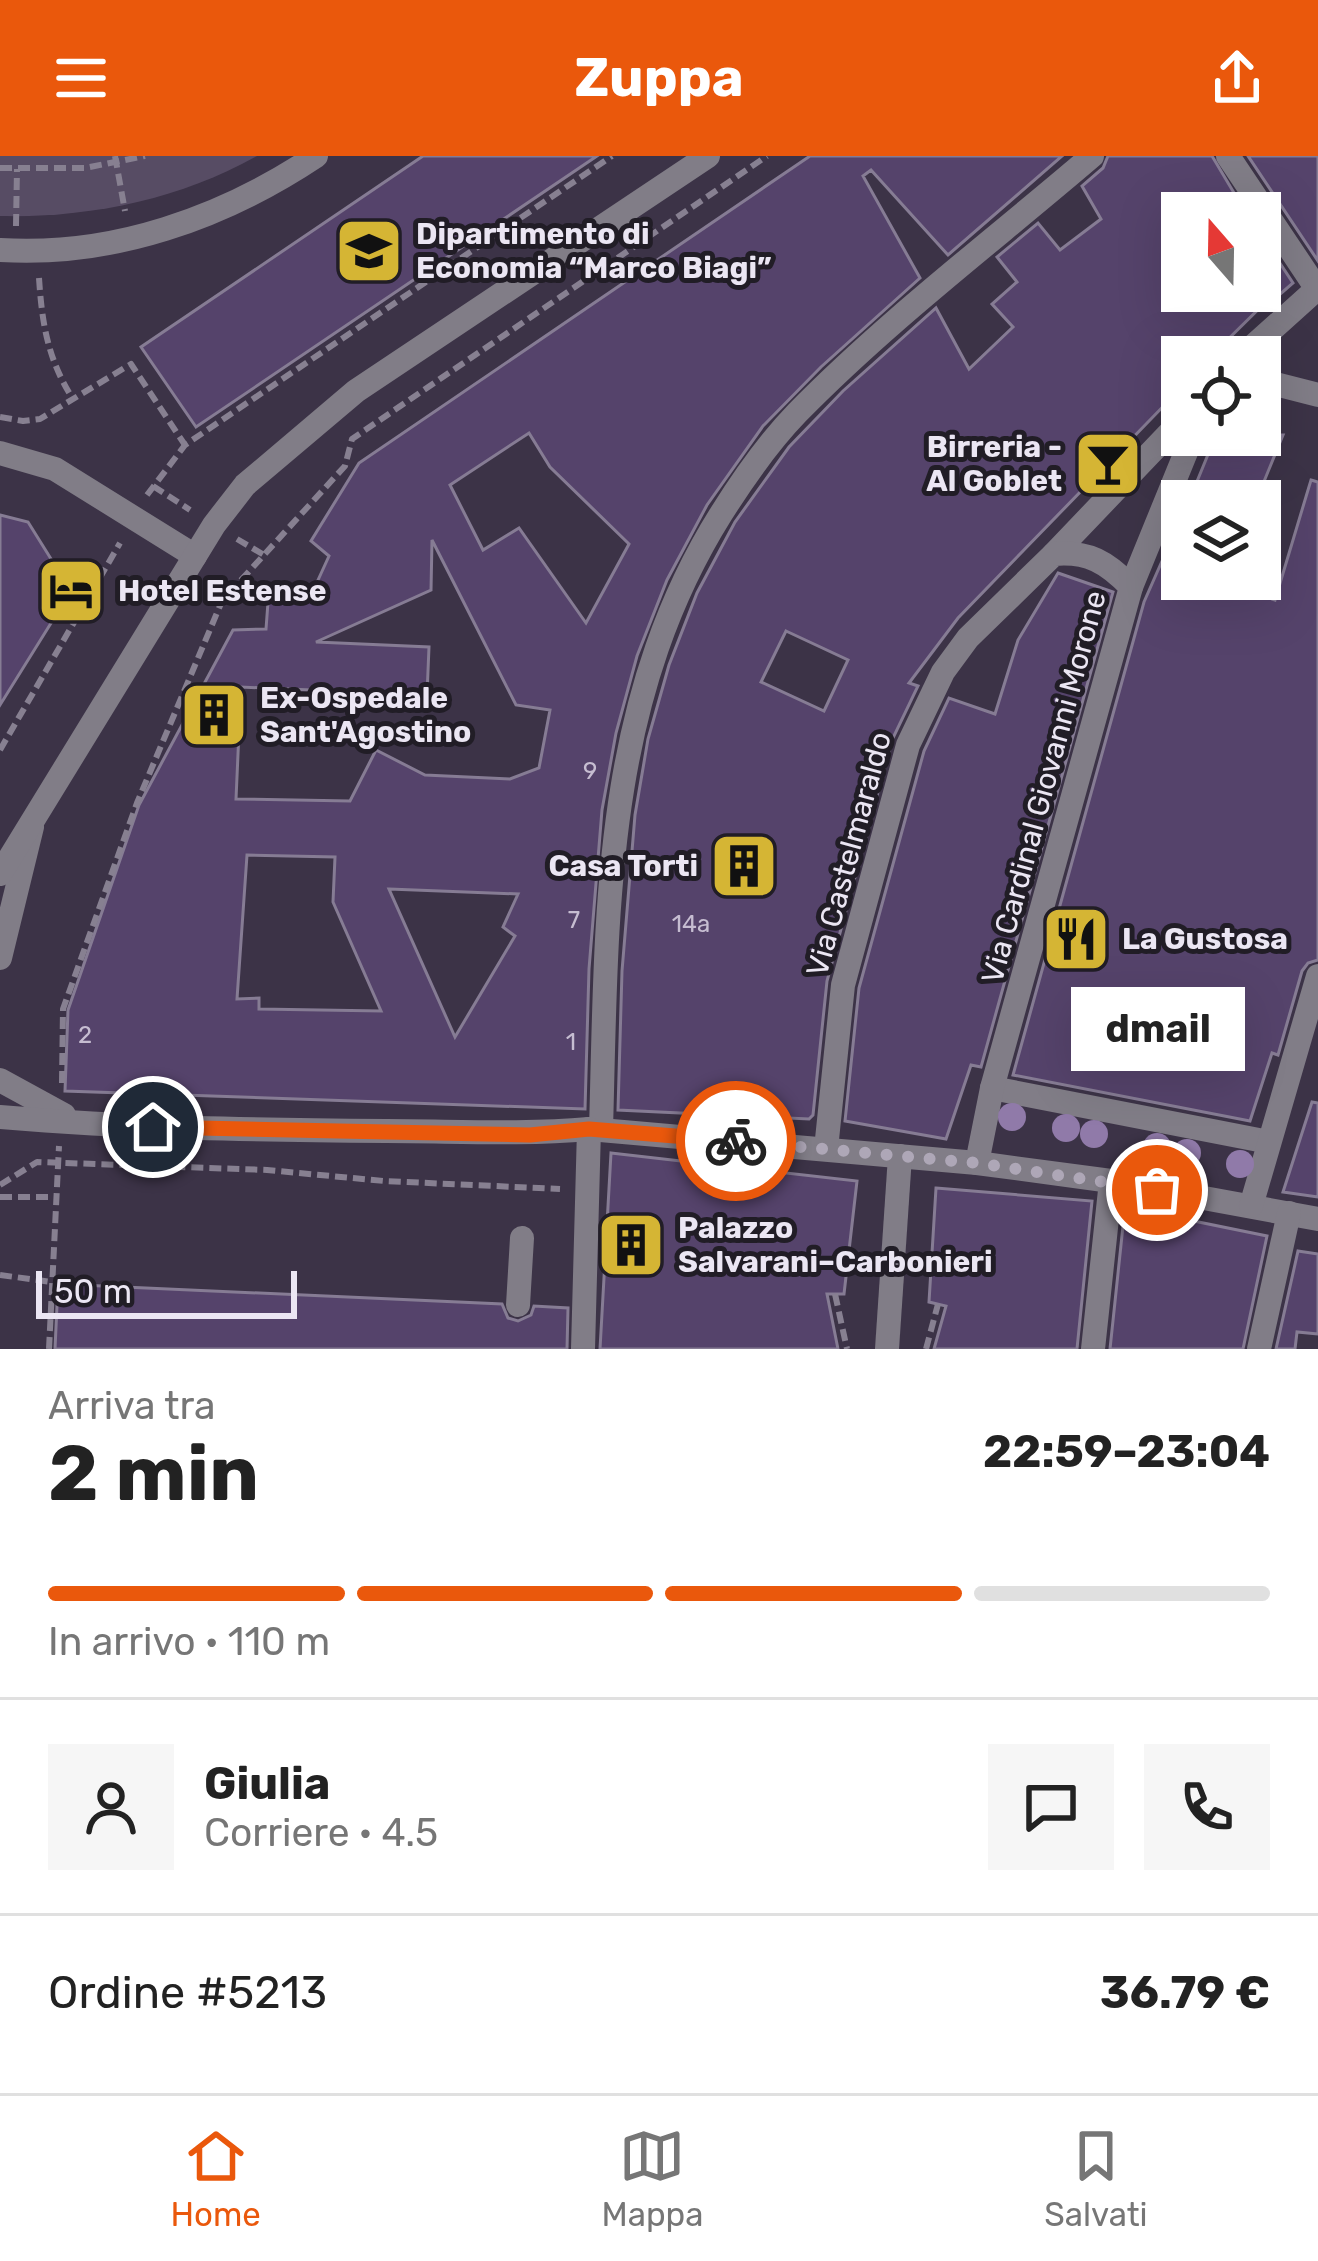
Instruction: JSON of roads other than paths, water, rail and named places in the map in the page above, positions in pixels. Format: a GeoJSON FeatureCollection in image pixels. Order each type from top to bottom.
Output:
{"type":"FeatureCollection","features":[{"type":"Feature","properties":{"kind":"street"},"geometry":{"type":"LineString","coordinates":[[17,251],[131,238],[225,208],[316,156]]}},
{"type":"Feature","properties":{"kind":"street"},"geometry":{"type":"LineString","coordinates":[[0,874],[195,556],[245,485],[328,412],[708,156]]}},
{"type":"Feature","properties":{"kind":"street"},"geometry":{"type":"LineString","coordinates":[[583,1349],[587,1191],[595,1130],[607,910],[623,778],[662,627],[698,550],[735,492],[796,414],[1092,156]]}},
{"type":"Feature","properties":{"kind":"street"},"geometry":{"type":"LineString","coordinates":[[1228,156],[1317,289],[1264,336]]}},
{"type":"Feature","properties":{"kind":"street"},"geometry":{"type":"LineString","coordinates":[[1281,385],[1318,395]]}},
{"type":"Feature","properties":{"kind":"street","name":"Via Castelmaraldo"},"geometry":{"type":"LineString","coordinates":[[826,1149],[843,985],[908,745],[943,672],[968,638],[1161,441]]}},
{"type":"Feature","properties":{"kind":"street"},"geometry":{"type":"LineString","coordinates":[[0,453],[56,469],[195,556]]}},
{"type":"Feature","properties":{"kind":"street","name":"Via Cardinal Giovanni Morone"},"geometry":{"type":"LineString","coordinates":[[977,1163],[992,1088],[1131,586],[1184,456]]}},
{"type":"Feature","properties":{"kind":"street"},"geometry":{"type":"LineString","coordinates":[[1054,554],[1077,552],[1096,558],[1131,586]]}},
{"type":"Feature","properties":{"kind":"street"},"geometry":{"type":"LineString","coordinates":[[0,958],[33,822]]}},
{"type":"Feature","properties":{"kind":"street"},"geometry":{"type":"LineString","coordinates":[[1251,1206],[1318,976]]}},
{"type":"Feature","properties":{"kind":"street"},"geometry":{"type":"LineString","coordinates":[[0,1080],[46,1108],[113,1126]]}},
{"type":"Feature","properties":{"kind":"street"},"geometry":{"type":"LineString","coordinates":[[992,1088],[1270,1142]]}},
{"type":"Feature","properties":{"kind":"street"},"geometry":{"type":"LineString","coordinates":[[0,1118],[113,1126],[530,1135],[595,1130],[977,1163],[1111,1181],[1318,1219]]}},
{"type":"Feature","properties":{"kind":"street"},"geometry":{"type":"LineString","coordinates":[[887,1349],[900,1156]]}},
{"type":"Feature","properties":{"kind":"street"},"geometry":{"type":"LineString","coordinates":[[1093,1349],[1111,1181]]}},
{"type":"Feature","properties":{"kind":"street"},"geometry":{"type":"LineString","coordinates":[[1259,1349],[1289,1213]]}},
{"type":"Feature","properties":{"kind":"street"},"geometry":{"type":"LineString","coordinates":[[518,1304],[522,1238]]}},
{"type":"Feature","properties":{"kind":"place","name":"Dipartimento di Economia “Marco Biagi”"},"geometry":{"type":"Point","coordinates":[369,251]}},
{"type":"Feature","properties":{"kind":"place","name":"Birreria - Al Goblet"},"geometry":{"type":"Point","coordinates":[1108,464]}},
{"type":"Feature","properties":{"kind":"place","name":"Hotel Estense"},"geometry":{"type":"Point","coordinates":[71,591]}},
{"type":"Feature","properties":{"kind":"place","name":"Ex-Ospedale Sant'Agostino"},"geometry":{"type":"Point","coordinates":[214,715]}},
{"type":"Feature","properties":{"kind":"place","name":"Casa Torti"},"geometry":{"type":"Point","coordinates":[744,866]}},
{"type":"Feature","properties":{"kind":"place","name":"La Gustosa"},"geometry":{"type":"Point","coordinates":[1076,939]}},
{"type":"Feature","properties":{"kind":"place","name":"dmail"},"geometry":{"type":"Point","coordinates":[1157,1190]}},
{"type":"Feature","properties":{"kind":"place","name":"Palazzo Salvarani–Carbonieri"},"geometry":{"type":"Point","coordinates":[631,1245]}}]}
